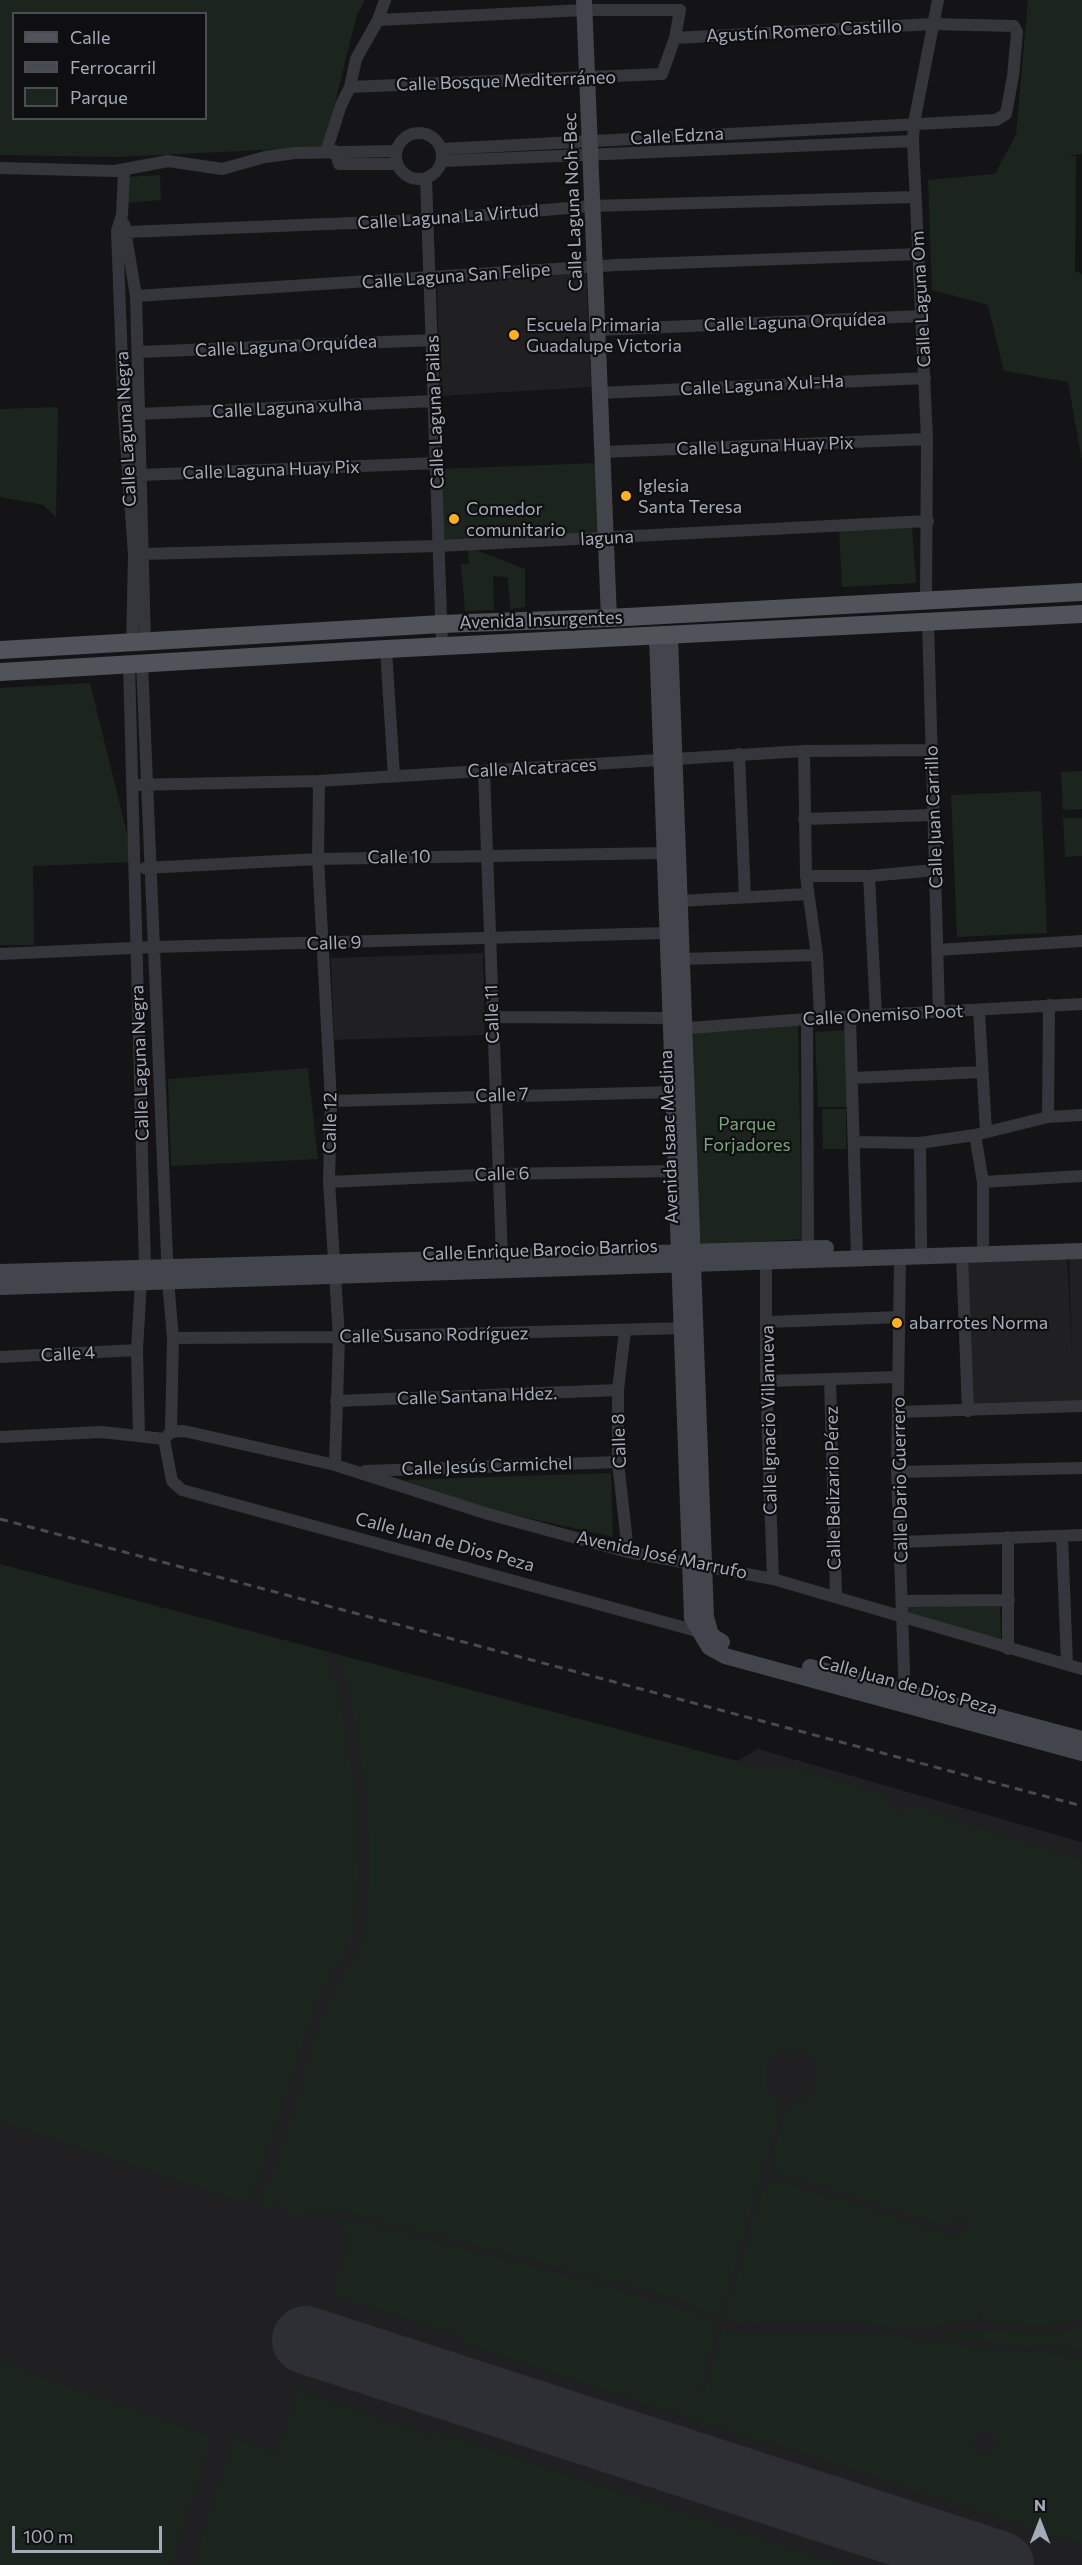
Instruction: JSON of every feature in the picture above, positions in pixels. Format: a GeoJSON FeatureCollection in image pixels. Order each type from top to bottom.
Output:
{"type":"FeatureCollection","features":[{"type":"Feature","properties":{"kind":"main road","name":"Avenida Insurgentes"},"geometry":{"type":"LineString","coordinates":[[0,650],[441,624],[609,618],[1082,592]]}},
{"type":"Feature","properties":{"kind":"main road"},"geometry":{"type":"LineString","coordinates":[[776,608],[778,630]]}},
{"type":"Feature","properties":{"kind":"main road","name":"Avenida Insurgentes"},"geometry":{"type":"LineString","coordinates":[[0,672],[386,649],[663,637],[1082,614]]}},
{"type":"Feature","properties":{"kind":"main road"},"geometry":{"type":"LineString","coordinates":[[28,649],[29,670]]}},
{"type":"Feature","properties":{"kind":"street"},"geometry":{"type":"LineString","coordinates":[[385,0],[378,20],[356,59],[350,87],[340,105],[330,152],[339,164],[397,164]]}},
{"type":"Feature","properties":{"kind":"street","name":"Calle Laguna Om"},"geometry":{"type":"LineString","coordinates":[[926,600],[927,439],[913,141],[914,125],[938,0]]}},
{"type":"Feature","properties":{"kind":"street"},"geometry":{"type":"LineString","coordinates":[[378,20],[584,5],[680,10],[675,38]]}},
{"type":"Feature","properties":{"kind":"street","name":"Calle Laguna Noh-Bec"},"geometry":{"type":"LineString","coordinates":[[584,5],[609,618]]}},
{"type":"Feature","properties":{"kind":"street","name":"Agustín Romero Castillo"},"geometry":{"type":"LineString","coordinates":[[675,38],[933,24],[1014,26]]}},
{"type":"Feature","properties":{"kind":"street","name":"Calle Edzna"},"geometry":{"type":"LineString","coordinates":[[590,148],[648,137],[996,120],[1006,114],[1013,76],[1016,39],[1014,26]]}},
{"type":"Feature","properties":{"kind":"street","name":"Calle Bosque Mediterráneo"},"geometry":{"type":"LineString","coordinates":[[350,87],[662,74],[675,38]]}},
{"type":"Feature","properties":{"kind":"street"},"geometry":{"type":"LineString","coordinates":[[418,133],[428,135],[441,155],[434,174],[426,178],[409,177],[397,164],[396,151],[408,136],[418,133]]}},
{"type":"Feature","properties":{"kind":"street"},"geometry":{"type":"LineString","coordinates":[[648,137],[649,153]]}},
{"type":"Feature","properties":{"kind":"street","name":"Calle Edzna"},"geometry":{"type":"LineString","coordinates":[[441,155],[590,148],[649,153],[913,141]]}},
{"type":"Feature","properties":{"kind":"street"},"geometry":{"type":"LineString","coordinates":[[0,168],[124,171],[168,161],[222,169],[265,158],[330,152],[396,151]]}},
{"type":"Feature","properties":{"kind":"street","name":"Calle Laguna Negra"},"geometry":{"type":"LineString","coordinates":[[124,171],[122,215],[117,231],[124,415],[139,643]]}},
{"type":"Feature","properties":{"kind":"street","name":"Calle Laguna Pailas"},"geometry":{"type":"LineString","coordinates":[[426,178],[442,646]]}},
{"type":"Feature","properties":{"kind":"street","name":"Calle Laguna La Virtud"},"geometry":{"type":"LineString","coordinates":[[127,232],[427,220],[592,206],[914,197]]}},
{"type":"Feature","properties":{"kind":"street","name":"Calle Laguna Negra"},"geometry":{"type":"LineString","coordinates":[[122,215],[127,232],[136,296],[139,352],[143,554],[139,643]]}},
{"type":"Feature","properties":{"kind":"street","name":"Calle Laguna San Felipe"},"geometry":{"type":"LineString","coordinates":[[136,296],[595,267],[919,254]]}},
{"type":"Feature","properties":{"kind":"street","name":"Calle Laguna Orquídea"},"geometry":{"type":"LineString","coordinates":[[597,330],[921,316]]}},
{"type":"Feature","properties":{"kind":"street","name":"Calle Laguna Orquídea"},"geometry":{"type":"LineString","coordinates":[[139,352],[433,340]]}},
{"type":"Feature","properties":{"kind":"street","name":"Calle Laguna Xul-Ha"},"geometry":{"type":"LineString","coordinates":[[600,393],[925,378]]}},
{"type":"Feature","properties":{"kind":"street","name":"Calle Laguna xulha"},"geometry":{"type":"LineString","coordinates":[[139,414],[435,401]]}},
{"type":"Feature","properties":{"kind":"street","name":"Calle Laguna Huay Pix"},"geometry":{"type":"LineString","coordinates":[[602,452],[927,439]]}},
{"type":"Feature","properties":{"kind":"street","name":"Calle Laguna Huay Pix"},"geometry":{"type":"LineString","coordinates":[[141,475],[436,463]]}},
{"type":"Feature","properties":{"kind":"street","name":"laguna"},"geometry":{"type":"LineString","coordinates":[[143,554],[438,546],[928,521]]}},
{"type":"Feature","properties":{"kind":"street","name":"Calle Juan Carrillo"},"geometry":{"type":"LineString","coordinates":[[928,621],[939,1012]]}},
{"type":"Feature","properties":{"kind":"street","name":"Avenida Isaac Medina"},"geometry":{"type":"LineString","coordinates":[[663,637],[668,759],[680,901],[682,959],[675,1025],[673,1092],[676,1171],[686,1258]]}},
{"type":"Feature","properties":{"kind":"street"},"geometry":{"type":"LineString","coordinates":[[386,649],[393,776]]}},
{"type":"Feature","properties":{"kind":"street","name":"Calle Laguna Negra"},"geometry":{"type":"LineString","coordinates":[[136,664],[147,784],[168,1274],[173,1338],[168,1435],[172,1481],[182,1490]]}},
{"type":"Feature","properties":{"kind":"street","name":"Calle Laguna Negra"},"geometry":{"type":"LineString","coordinates":[[136,664],[132,785],[143,1275],[137,1350],[139,1436]]}},
{"type":"Feature","properties":{"kind":"street","name":"Calle Alcatraces"},"geometry":{"type":"LineString","coordinates":[[132,785],[319,781],[804,751],[931,750]]}},
{"type":"Feature","properties":{"kind":"street"},"geometry":{"type":"LineString","coordinates":[[804,751],[807,894],[817,955],[820,1018]]}},
{"type":"Feature","properties":{"kind":"street"},"geometry":{"type":"LineString","coordinates":[[739,754],[745,897]]}},
{"type":"Feature","properties":{"kind":"street","name":"Avenida Isaac Medina"},"geometry":{"type":"LineString","coordinates":[[668,759],[664,853],[686,1258],[697,1563],[692,1618],[704,1633]]}},
{"type":"Feature","properties":{"kind":"street","name":"Calle 11"},"geometry":{"type":"LineString","coordinates":[[484,771],[502,1258]]}},
{"type":"Feature","properties":{"kind":"street","name":"Calle 12"},"geometry":{"type":"LineString","coordinates":[[319,781],[318,859],[331,1101],[329,1182],[339,1337],[335,1465]]}},
{"type":"Feature","properties":{"kind":"street"},"geometry":{"type":"LineString","coordinates":[[804,819],[933,815]]}},
{"type":"Feature","properties":{"kind":"street","name":"Calle 10"},"geometry":{"type":"LineString","coordinates":[[134,868],[318,859],[664,853]]}},
{"type":"Feature","properties":{"kind":"street"},"geometry":{"type":"LineString","coordinates":[[806,876],[869,876],[936,870]]}},
{"type":"Feature","properties":{"kind":"street"},"geometry":{"type":"LineString","coordinates":[[869,876],[876,1014]]}},
{"type":"Feature","properties":{"kind":"street"},"geometry":{"type":"LineString","coordinates":[[680,901],[807,894]]}},
{"type":"Feature","properties":{"kind":"street","name":"Calle 9"},"geometry":{"type":"LineString","coordinates":[[0,954],[154,947],[667,933]]}},
{"type":"Feature","properties":{"kind":"street"},"geometry":{"type":"LineString","coordinates":[[937,950],[1082,941]]}},
{"type":"Feature","properties":{"kind":"street"},"geometry":{"type":"LineString","coordinates":[[682,959],[817,955]]}},
{"type":"Feature","properties":{"kind":"street","name":"Calle Onemiso Poot"},"geometry":{"type":"LineString","coordinates":[[675,1025],[1082,1004]]}},
{"type":"Feature","properties":{"kind":"street"},"geometry":{"type":"LineString","coordinates":[[1048,1005],[1048,1117]]}},
{"type":"Feature","properties":{"kind":"street"},"geometry":{"type":"LineString","coordinates":[[979,1011],[982,1072],[983,1244]]}},
{"type":"Feature","properties":{"kind":"street"},"geometry":{"type":"LineString","coordinates":[[492,1017],[675,1025]]}},
{"type":"Feature","properties":{"kind":"street"},"geometry":{"type":"LineString","coordinates":[[850,1017],[857,1253]]}},
{"type":"Feature","properties":{"kind":"street"},"geometry":{"type":"LineString","coordinates":[[807,1019],[808,1249]]}},
{"type":"Feature","properties":{"kind":"street"},"geometry":{"type":"LineString","coordinates":[[853,1078],[982,1072]]}},
{"type":"Feature","properties":{"kind":"street"},"geometry":{"type":"LineString","coordinates":[[140,1083],[160,1082]]}},
{"type":"Feature","properties":{"kind":"street","name":"Calle 7"},"geometry":{"type":"LineString","coordinates":[[331,1101],[673,1092]]}},
{"type":"Feature","properties":{"kind":"street"},"geometry":{"type":"LineString","coordinates":[[855,1142],[920,1143],[981,1133],[1048,1117],[1082,1115]]}},
{"type":"Feature","properties":{"kind":"street"},"geometry":{"type":"LineString","coordinates":[[920,1143],[921,1246]]}},
{"type":"Feature","properties":{"kind":"street","name":"Calle 6"},"geometry":{"type":"LineString","coordinates":[[329,1182],[500,1174],[676,1171]]}},
{"type":"Feature","properties":{"kind":"street"},"geometry":{"type":"LineString","coordinates":[[983,1182],[1082,1176]]}},
{"type":"Feature","properties":{"kind":"street","name":"Calle Enrique Barocio Barrios"},"geometry":{"type":"LineString","coordinates":[[336,1269],[502,1258],[686,1258],[766,1262],[921,1246],[1082,1241]]}},
{"type":"Feature","properties":{"kind":"street","name":"Calle Enrique Barocio Barrios"},"geometry":{"type":"LineString","coordinates":[[0,1287],[143,1275],[686,1258],[808,1249],[900,1257],[1082,1251]]}},
{"type":"Feature","properties":{"kind":"street"},"geometry":{"type":"LineString","coordinates":[[962,1256],[968,1411]]}},
{"type":"Feature","properties":{"kind":"street","name":"Calle Dario Guerrero"},"geometry":{"type":"LineString","coordinates":[[900,1257],[897,1472],[905,1697]]}},
{"type":"Feature","properties":{"kind":"street","name":"Calle Ignacio Villanueva"},"geometry":{"type":"LineString","coordinates":[[766,1262],[768,1322],[766,1381],[773,1579]]}},
{"type":"Feature","properties":{"kind":"street","name":"Calle Enrique Barocio Barrios"},"geometry":{"type":"LineString","coordinates":[[0,1272],[143,1275]]}},
{"type":"Feature","properties":{"kind":"street"},"geometry":{"type":"LineString","coordinates":[[768,1322],[899,1317]]}},
{"type":"Feature","properties":{"kind":"street","name":"Calle Susano Rodríguez"},"geometry":{"type":"LineString","coordinates":[[173,1338],[339,1337],[688,1328]]}},
{"type":"Feature","properties":{"kind":"street","name":"Calle 8"},"geometry":{"type":"LineString","coordinates":[[625,1330],[618,1390],[618,1462],[628,1552]]}},
{"type":"Feature","properties":{"kind":"street","name":"Calle 4"},"geometry":{"type":"LineString","coordinates":[[0,1357],[137,1350]]}},
{"type":"Feature","properties":{"kind":"street"},"geometry":{"type":"LineString","coordinates":[[766,1381],[898,1377]]}},
{"type":"Feature","properties":{"kind":"street","name":"Calle Belizario Pérez"},"geometry":{"type":"LineString","coordinates":[[830,1379],[836,1596]]}},
{"type":"Feature","properties":{"kind":"street","name":"Calle Santana Hdez."},"geometry":{"type":"LineString","coordinates":[[336,1401],[618,1390]]}},
{"type":"Feature","properties":{"kind":"street"},"geometry":{"type":"LineString","coordinates":[[899,1412],[1082,1406]]}},
{"type":"Feature","properties":{"kind":"street","name":"Avenida José Marrufo"},"geometry":{"type":"LineString","coordinates":[[168,1435],[184,1431],[335,1465],[488,1514],[628,1552],[697,1563],[773,1579],[1082,1669]]}},
{"type":"Feature","properties":{"kind":"street"},"geometry":{"type":"LineString","coordinates":[[0,1437],[102,1432],[139,1436],[168,1435]]}},
{"type":"Feature","properties":{"kind":"street","name":"Calle Jesús Carmichel"},"geometry":{"type":"LineString","coordinates":[[355,1471],[618,1462]]}},
{"type":"Feature","properties":{"kind":"street"},"geometry":{"type":"LineString","coordinates":[[897,1472],[1082,1468]]}},
{"type":"Feature","properties":{"kind":"street","name":"Calle Juan de Dios Peza"},"geometry":{"type":"LineString","coordinates":[[182,1490],[704,1633],[709,1647],[725,1656],[1082,1739]]}},
{"type":"Feature","properties":{"kind":"street"},"geometry":{"type":"LineString","coordinates":[[901,1542],[1082,1535]]}},
{"type":"Feature","properties":{"kind":"street"},"geometry":{"type":"LineString","coordinates":[[1062,1536],[1066,1665]]}},
{"type":"Feature","properties":{"kind":"street"},"geometry":{"type":"LineString","coordinates":[[1008,1537],[1008,1649]]}},
{"type":"Feature","properties":{"kind":"street"},"geometry":{"type":"LineString","coordinates":[[902,1600],[1009,1600]]}},
{"type":"Feature","properties":{"kind":"street","name":"Calle Juan de Dios Peza"},"geometry":{"type":"LineString","coordinates":[[905,1697],[1082,1753]]}},
{"type":"Feature","properties":{"kind":"shaded area","name":"Escuela Primaria Guadalupe Victoria"},"geometry":{"type":"Polygon","coordinates":[[[586,273],[591,387],[440,396],[437,283],[586,273]]]}},
{"type":"Feature","properties":{"kind":"shaded area"},"geometry":{"type":"Polygon","coordinates":[[[483,953],[485,1035],[334,1040],[331,958],[483,953]]]}},
{"type":"Feature","properties":{"kind":"shaded area"},"geometry":{"type":"Polygon","coordinates":[[[1082,1255],[1082,1400],[972,1405],[966,1260],[1067,1256],[1072,1354],[1069,1256],[1082,1255]]]}},
{"type":"Feature","properties":{"kind":"shaded area"},"geometry":{"type":"Polygon","coordinates":[[[0,1564],[737,1761],[758,1749],[1082,1842],[1082,2565],[0,2565],[0,1564]]]}},
{"type":"Feature","properties":{"kind":"green space"},"geometry":{"type":"Polygon","coordinates":[[[0,0],[365,0],[357,14],[324,147],[118,157],[0,155],[0,0]]]}},
{"type":"Feature","properties":{"kind":"green space"},"geometry":{"type":"Polygon","coordinates":[[[1028,0],[1082,0],[1082,154],[1066,156],[1076,156],[1075,271],[1082,274],[1082,460],[1068,382],[1004,371],[988,305],[932,290],[928,180],[995,174],[1016,135],[1028,0]]]}},
{"type":"Feature","properties":{"kind":"green space"},"geometry":{"type":"Polygon","coordinates":[[[160,175],[161,200],[126,203],[125,177],[160,175]]]}},
{"type":"Feature","properties":{"kind":"green space"},"geometry":{"type":"Polygon","coordinates":[[[58,407],[56,517],[43,505],[0,497],[0,409],[58,407]]]}},
{"type":"Feature","properties":{"kind":"green space"},"geometry":{"type":"Polygon","coordinates":[[[598,463],[603,531],[440,544],[439,469],[598,463]]]}},
{"type":"Feature","properties":{"kind":"green space"},"geometry":{"type":"Polygon","coordinates":[[[912,525],[916,583],[842,587],[839,529],[912,525]]]}},
{"type":"Feature","properties":{"kind":"green space"},"geometry":{"type":"Polygon","coordinates":[[[468,547],[525,569],[525,607],[510,609],[508,577],[493,576],[494,610],[465,611],[461,564],[469,564],[468,547]]]}},
{"type":"Feature","properties":{"kind":"green space"},"geometry":{"type":"Polygon","coordinates":[[[90,683],[134,862],[33,866],[34,945],[0,945],[0,688],[90,683]]]}},
{"type":"Feature","properties":{"kind":"green space"},"geometry":{"type":"Polygon","coordinates":[[[1082,771],[1082,809],[1063,810],[1061,772],[1082,771]]]}},
{"type":"Feature","properties":{"kind":"green space"},"geometry":{"type":"Polygon","coordinates":[[[1041,791],[1047,933],[957,937],[951,795],[1041,791]]]}},
{"type":"Feature","properties":{"kind":"green space"},"geometry":{"type":"Polygon","coordinates":[[[1063,818],[1082,818],[1082,856],[1065,857],[1063,818]]]}},
{"type":"Feature","properties":{"kind":"green space","name":"Parque Forjadores"},"geometry":{"type":"Polygon","coordinates":[[[798,1024],[802,1239],[695,1246],[693,1029],[798,1024]]]}},
{"type":"Feature","properties":{"kind":"green space"},"geometry":{"type":"Polygon","coordinates":[[[849,1030],[850,1107],[818,1107],[815,1032],[849,1030]]]}},
{"type":"Feature","properties":{"kind":"green space"},"geometry":{"type":"Polygon","coordinates":[[[308,1068],[318,1159],[171,1166],[168,1079],[308,1068]]]}},
{"type":"Feature","properties":{"kind":"green space"},"geometry":{"type":"Polygon","coordinates":[[[822,1109],[846,1109],[846,1149],[823,1149],[822,1109]]]}},
{"type":"Feature","properties":{"kind":"green space"},"geometry":{"type":"Polygon","coordinates":[[[611,1473],[613,1537],[489,1509],[404,1480],[611,1473]]]}},
{"type":"Feature","properties":{"kind":"green space"},"geometry":{"type":"Polygon","coordinates":[[[0,1564],[323,1651],[329,1665],[341,1704],[356,1797],[358,1869],[354,1933],[313,2010],[263,2166],[251,2194],[240,2202],[0,2122],[0,1564]]]}},
{"type":"Feature","properties":{"kind":"green space"},"geometry":{"type":"Polygon","coordinates":[[[1000,1605],[1001,1640],[908,1613],[908,1606],[1000,1605]]]}},
{"type":"Feature","properties":{"kind":"green space"},"geometry":{"type":"Polygon","coordinates":[[[342,1656],[737,1761],[754,1769],[797,1768],[883,1794],[893,1811],[923,1807],[946,1819],[1082,1859],[1082,2321],[1044,2327],[985,2323],[979,2308],[977,2318],[955,2325],[917,2329],[835,2323],[729,2322],[725,2317],[766,2180],[773,2178],[954,2236],[966,2231],[970,2225],[957,2218],[949,2227],[945,2227],[775,2172],[770,2167],[788,2103],[808,2097],[819,2079],[813,2059],[795,2049],[775,2054],[766,2067],[767,2088],[773,2096],[783,2102],[719,2319],[679,2299],[344,2212],[300,2213],[296,2219],[289,2218],[288,2209],[280,2203],[264,2209],[257,2208],[274,2170],[323,2015],[365,1936],[370,1870],[367,1796],[352,1702],[339,1659],[342,1656]]]}},
{"type":"Feature","properties":{"kind":"green space"},"geometry":{"type":"Polygon","coordinates":[[[344,2217],[595,2282],[690,2310],[718,2325],[699,2390],[704,2392],[723,2328],[732,2331],[882,2333],[967,2346],[1082,2356],[1082,2545],[463,2344],[465,2338],[331,2295],[352,2238],[339,2233],[344,2217]],[[988,2432],[979,2433],[973,2441],[975,2450],[983,2455],[991,2453],[997,2446],[995,2437],[988,2432]]]}},
{"type":"Feature","properties":{"kind":"green space"},"geometry":{"type":"Polygon","coordinates":[[[1082,2328],[1082,2351],[968,2341],[930,2334],[999,2329],[1044,2333],[1082,2328]]]}},
{"type":"Feature","properties":{"kind":"green space"},"geometry":{"type":"Polygon","coordinates":[[[0,2362],[212,2436],[171,2565],[0,2565],[0,2362]]]}},
{"type":"Feature","properties":{"kind":"green space"},"geometry":{"type":"Polygon","coordinates":[[[299,2391],[432,2436],[434,2431],[844,2565],[194,2565],[234,2438],[276,2453],[299,2391]]]}},
{"type":"Feature","properties":{"kind":"runway"},"geometry":{"type":"LineString","coordinates":[[306,2340],[1000,2565]]}},
{"type":"Feature","properties":{"kind":"railway"},"geometry":{"type":"LineString","coordinates":[[0,1519],[1082,1806]]}},
{"type":"Feature","properties":{"kind":"place","name":"Escuela Primaria Guadalupe Victoria"},"geometry":{"type":"Point","coordinates":[514,335]}},
{"type":"Feature","properties":{"kind":"place","name":"Iglesia Santa Teresa"},"geometry":{"type":"Point","coordinates":[626,496]}},
{"type":"Feature","properties":{"kind":"place","name":"Comedor comunitario"},"geometry":{"type":"Point","coordinates":[454,519]}},
{"type":"Feature","properties":{"kind":"place","name":"abarrotes Norma"},"geometry":{"type":"Point","coordinates":[897,1323]}}]}
